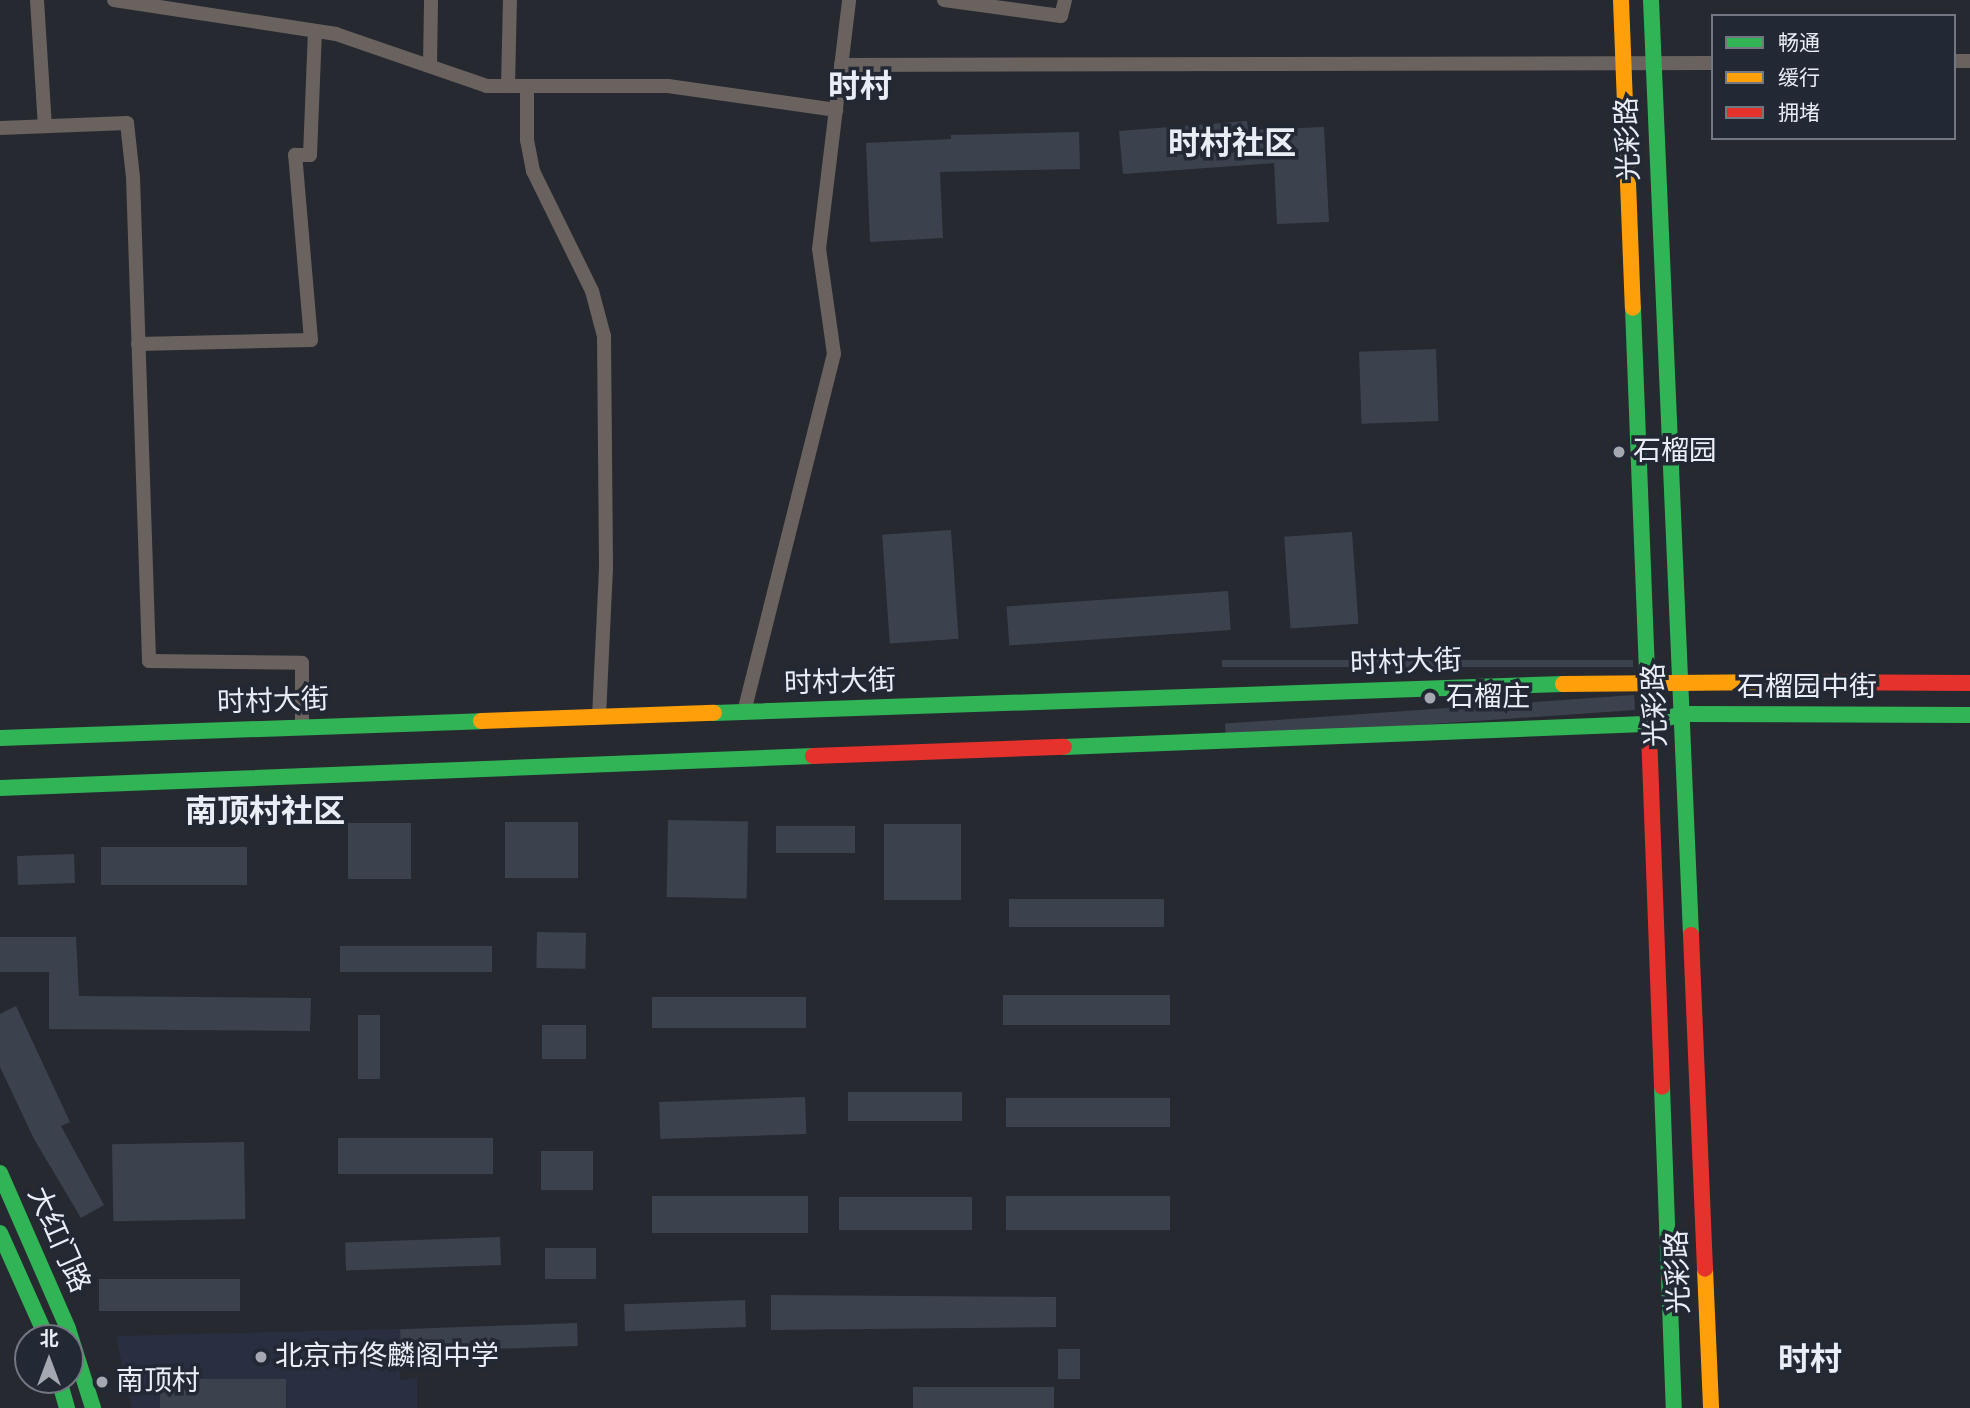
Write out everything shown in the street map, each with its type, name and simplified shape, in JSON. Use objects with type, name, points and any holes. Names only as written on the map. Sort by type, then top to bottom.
[{"type":"main road","name":"光彩路","points":[[1621,0],[1643,681],[1674,1408]]},
{"type":"main road","name":"光彩路","points":[[1651,0],[1711,1408]]},
{"type":"main road","name":"时村大街","points":[[0,738],[1643,681],[1681,682]]},
{"type":"main road","name":"石榴园中街","points":[[1681,682],[1970,683]]},
{"type":"main road","name":"石榴园中街","points":[[1645,724],[1683,714],[1970,715]]},
{"type":"main road","points":[[0,788],[1645,724]]},
{"type":"main road","name":"大红门路","points":[[0,1173],[68,1329],[93,1408]]},
{"type":"main road","name":"大红门路","points":[[0,1233],[41,1324]]},
{"type":"street","points":[[37,0],[46,126]]},
{"type":"street","points":[[114,0],[315,31],[487,86],[668,86],[836,110]]},
{"type":"street","points":[[430,66],[431,0]]},
{"type":"street","points":[[508,86],[510,0]]},
{"type":"street","points":[[744,712],[834,354],[819,248],[849,0]]},
{"type":"street","points":[[944,0],[1061,16],[1065,0]]},
{"type":"street","points":[[138,344],[311,340],[295,155],[310,155],[315,31]]},
{"type":"street","points":[[841,65],[1711,63]]},
{"type":"street","points":[[527,86],[527,140],[533,171],[582,269],[604,336],[606,568],[599,717]]},
{"type":"street","points":[[0,128],[127,123],[133,177],[149,661],[302,663],[302,728]]},
{"type":"shaded area","name":"北京市佟麟阁中学","points":[[400,1329],[400,1380],[417,1378],[417,1408],[132,1408],[116,1336]]},
{"type":"building","points":[[1247,121],[1248,130],[1324,127],[1329,222],[1277,224],[1274,163],[1123,174],[1119,131]]},
{"type":"building","points":[[1079,132],[1080,169],[940,172],[943,238],[870,242],[866,143],[951,139],[951,135]]},
{"type":"building","points":[[1436,349],[1439,421],[1362,424],[1359,352]]},
{"type":"building","points":[[951,530],[959,639],[890,644],[882,535]]},
{"type":"building","points":[[1352,532],[1358,624],[1291,629],[1284,537]]},
{"type":"building","points":[[1228,591],[1231,630],[1009,645],[1007,606]]},
{"type":"building","points":[[1222,660],[1633,660],[1633,667],[1222,667]]},
{"type":"building","points":[[1634,695],[1635,710],[1226,739],[1225,724]]},
{"type":"building","points":[[668,820],[748,821],[747,898],[667,897]]},
{"type":"building","points":[[505,822],[578,822],[578,878],[505,878]]},
{"type":"building","points":[[348,823],[411,823],[411,879],[348,879]]},
{"type":"building","points":[[884,824],[961,824],[961,900],[884,900]]},
{"type":"building","points":[[776,826],[855,826],[855,853],[776,853]]},
{"type":"building","points":[[101,847],[247,847],[247,885],[101,885]]},
{"type":"building","points":[[74,854],[75,883],[18,885],[17,856]]},
{"type":"building","points":[[1009,899],[1164,899],[1164,927],[1009,927]]},
{"type":"building","points":[[537,932],[586,933],[585,969],[536,968]]},
{"type":"building","points":[[0,937],[76,937],[79,996],[311,998],[310,1031],[49,1029],[49,972],[0,972]]},
{"type":"building","points":[[340,946],[492,946],[492,972],[340,972]]},
{"type":"building","points":[[1003,995],[1170,995],[1170,1025],[1003,1025]]},
{"type":"building","points":[[652,997],[806,997],[806,1028],[652,1028]]},
{"type":"building","points":[[16,1006],[70,1122],[61,1126],[104,1205],[81,1218],[34,1139],[0,1067],[0,1014]]},
{"type":"building","points":[[358,1015],[380,1015],[380,1079],[358,1079]]},
{"type":"building","points":[[542,1025],[586,1025],[586,1059],[542,1059]]},
{"type":"building","points":[[848,1092],[962,1092],[962,1121],[848,1121]]},
{"type":"building","points":[[805,1097],[806,1134],[660,1139],[659,1102]]},
{"type":"building","points":[[1006,1098],[1170,1098],[1170,1127],[1006,1127]]},
{"type":"building","points":[[338,1138],[493,1138],[493,1174],[338,1174]]},
{"type":"building","points":[[244,1142],[245,1219],[113,1221],[112,1144]]},
{"type":"building","points":[[541,1151],[593,1151],[593,1190],[541,1190]]},
{"type":"building","points":[[652,1196],[808,1196],[808,1233],[652,1233]]},
{"type":"building","points":[[1006,1196],[1170,1196],[1170,1230],[1006,1230]]},
{"type":"building","points":[[839,1197],[972,1197],[972,1230],[839,1230]]},
{"type":"building","points":[[500,1237],[501,1265],[346,1270],[345,1242]]},
{"type":"building","points":[[545,1248],[596,1248],[596,1279],[545,1279]]},
{"type":"building","points":[[99,1279],[240,1279],[240,1311],[99,1311]]},
{"type":"building","points":[[771,1295],[1056,1297],[1056,1327],[771,1330]]},
{"type":"building","points":[[745,1300],[746,1327],[625,1331],[624,1304]]},
{"type":"building","points":[[577,1323],[578,1346],[401,1352],[400,1329]]},
{"type":"building","points":[[1058,1349],[1080,1349],[1080,1379],[1058,1379]]},
{"type":"building","points":[[160,1379],[286,1379],[286,1408],[160,1408]]},
{"type":"building","points":[[913,1387],[1054,1387],[1054,1408],[913,1408]]},
{"type":"traffic: fast","points":[[1651,0],[1691,935]]},
{"type":"traffic: fast","points":[[1633,308],[1649,732]]},
{"type":"traffic: fast","points":[[714,713],[1563,684]]},
{"type":"traffic: fast","points":[[1064,747],[1645,724],[1683,714],[1970,715]]},
{"type":"traffic: fast","points":[[0,738],[481,721]]},
{"type":"traffic: fast","points":[[0,788],[813,756]]},
{"type":"traffic: fast","points":[[1662,1087],[1674,1408]]},
{"type":"traffic: fast","points":[[0,1173],[68,1329],[93,1408]]},
{"type":"traffic: fast","points":[[0,1233],[41,1324]]},
{"type":"traffic: fast","points":[[63,1394],[67,1408]]},
{"type":"traffic: slow","points":[[1621,0],[1633,308]]},
{"type":"traffic: slow","points":[[1563,684],[1794,682]]},
{"type":"traffic: slow","points":[[481,721],[714,713]]},
{"type":"traffic: slow","points":[[1705,1269],[1711,1408]]},
{"type":"traffic: jam","points":[[1794,682],[1970,683]]},
{"type":"traffic: jam","points":[[1649,732],[1662,1087]]},
{"type":"traffic: jam","points":[[813,756],[1064,747]]},
{"type":"traffic: jam","points":[[1691,935],[1705,1269]]},
{"type":"place","name":"石榴园","points":[[1619,452]]},
{"type":"place","name":"石榴庄","points":[[1430,698]]},
{"type":"place","name":"北京市佟麟阁中学","points":[[261,1357]]},
{"type":"place","name":"南顶村","points":[[102,1382]]},
{"type":"district","name":"时村","points":[[860,88]]},
{"type":"district","name":"时村社区","points":[[1232,145]]},
{"type":"district","name":"南顶村社区","points":[[265,813]]},
{"type":"district","name":"时村","points":[[1810,1361]]}]
